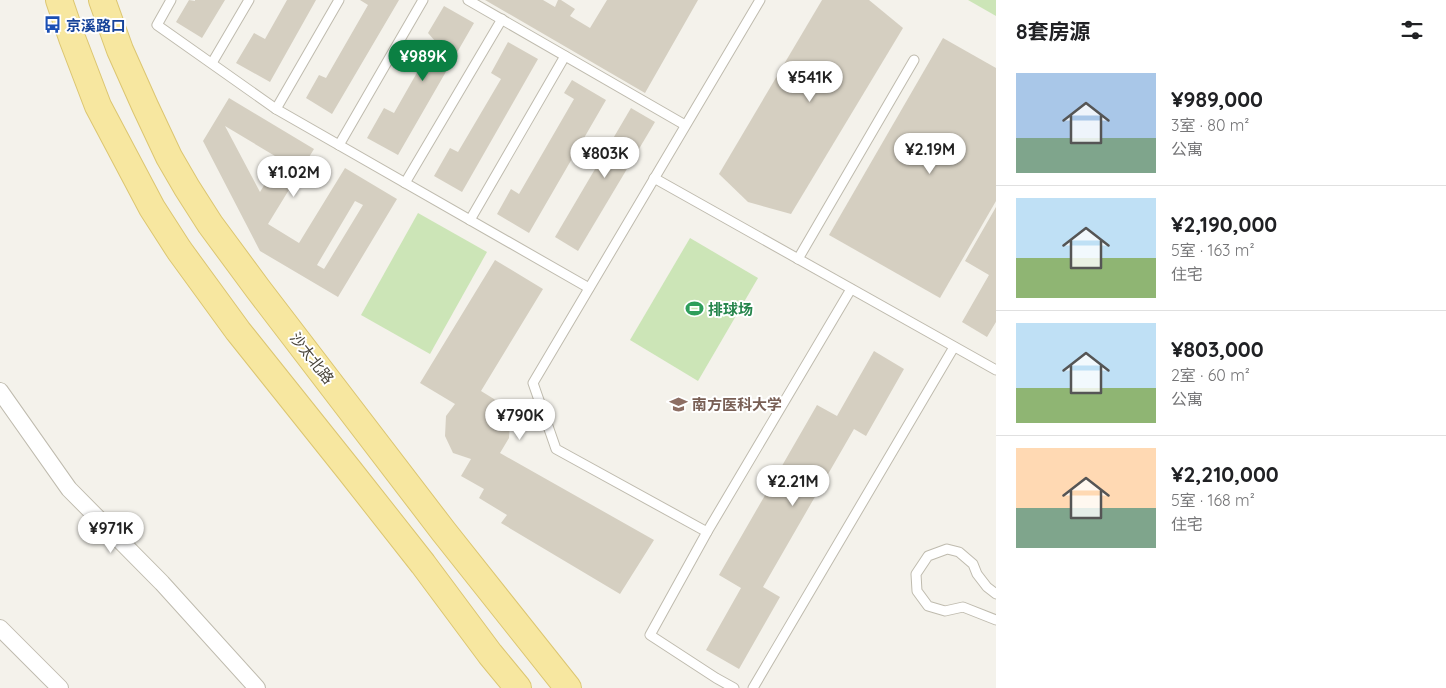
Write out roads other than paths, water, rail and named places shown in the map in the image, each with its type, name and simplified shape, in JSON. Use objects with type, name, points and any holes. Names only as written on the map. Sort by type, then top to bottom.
[{"type":"main road","points":[[59,0],[98,106],[152,208],[179,250],[207,290],[278,382],[349,470],[518,688]]},
{"type":"main road","name":"沙太北路","points":[[102,0],[120,50],[169,157],[187,188],[226,246],[444,532],[568,688]]},
{"type":"main road","points":[[278,382],[310,355]]},
{"type":"street","points":[[0,391],[69,488],[162,583],[257,688]]},
{"type":"street","points":[[0,628],[60,688]]},
{"type":"lane","points":[[171,0],[157,25],[276,109],[589,288]]},
{"type":"lane","points":[[212,63],[249,0]]},
{"type":"lane","points":[[276,109],[338,0]]},
{"type":"lane","points":[[339,145],[423,0]]},
{"type":"lane","points":[[468,0],[686,125]]},
{"type":"lane","points":[[707,532],[556,450],[533,383],[760,0]]},
{"type":"lane","points":[[405,183],[502,19]]},
{"type":"lane","points":[[470,220],[565,56]]},
{"type":"lane","points":[[798,259],[914,60]]},
{"type":"lane","points":[[654,178],[996,370]]},
{"type":"lane","points":[[734,688],[650,635],[707,532],[851,289]]},
{"type":"lane","points":[[753,688],[954,347]]},
{"type":"lane","points":[[996,594],[987,587],[977,574],[973,564],[960,552],[947,549],[928,556],[916,574],[917,591],[928,606],[945,611],[963,607],[996,620]]},
{"type":"place","name":"京溪路口","points":[[52,25]]},
{"type":"place","name":"排球场","points":[[694,309]]},
{"type":"place","name":"南方医科大学","points":[[678,404]]}]
